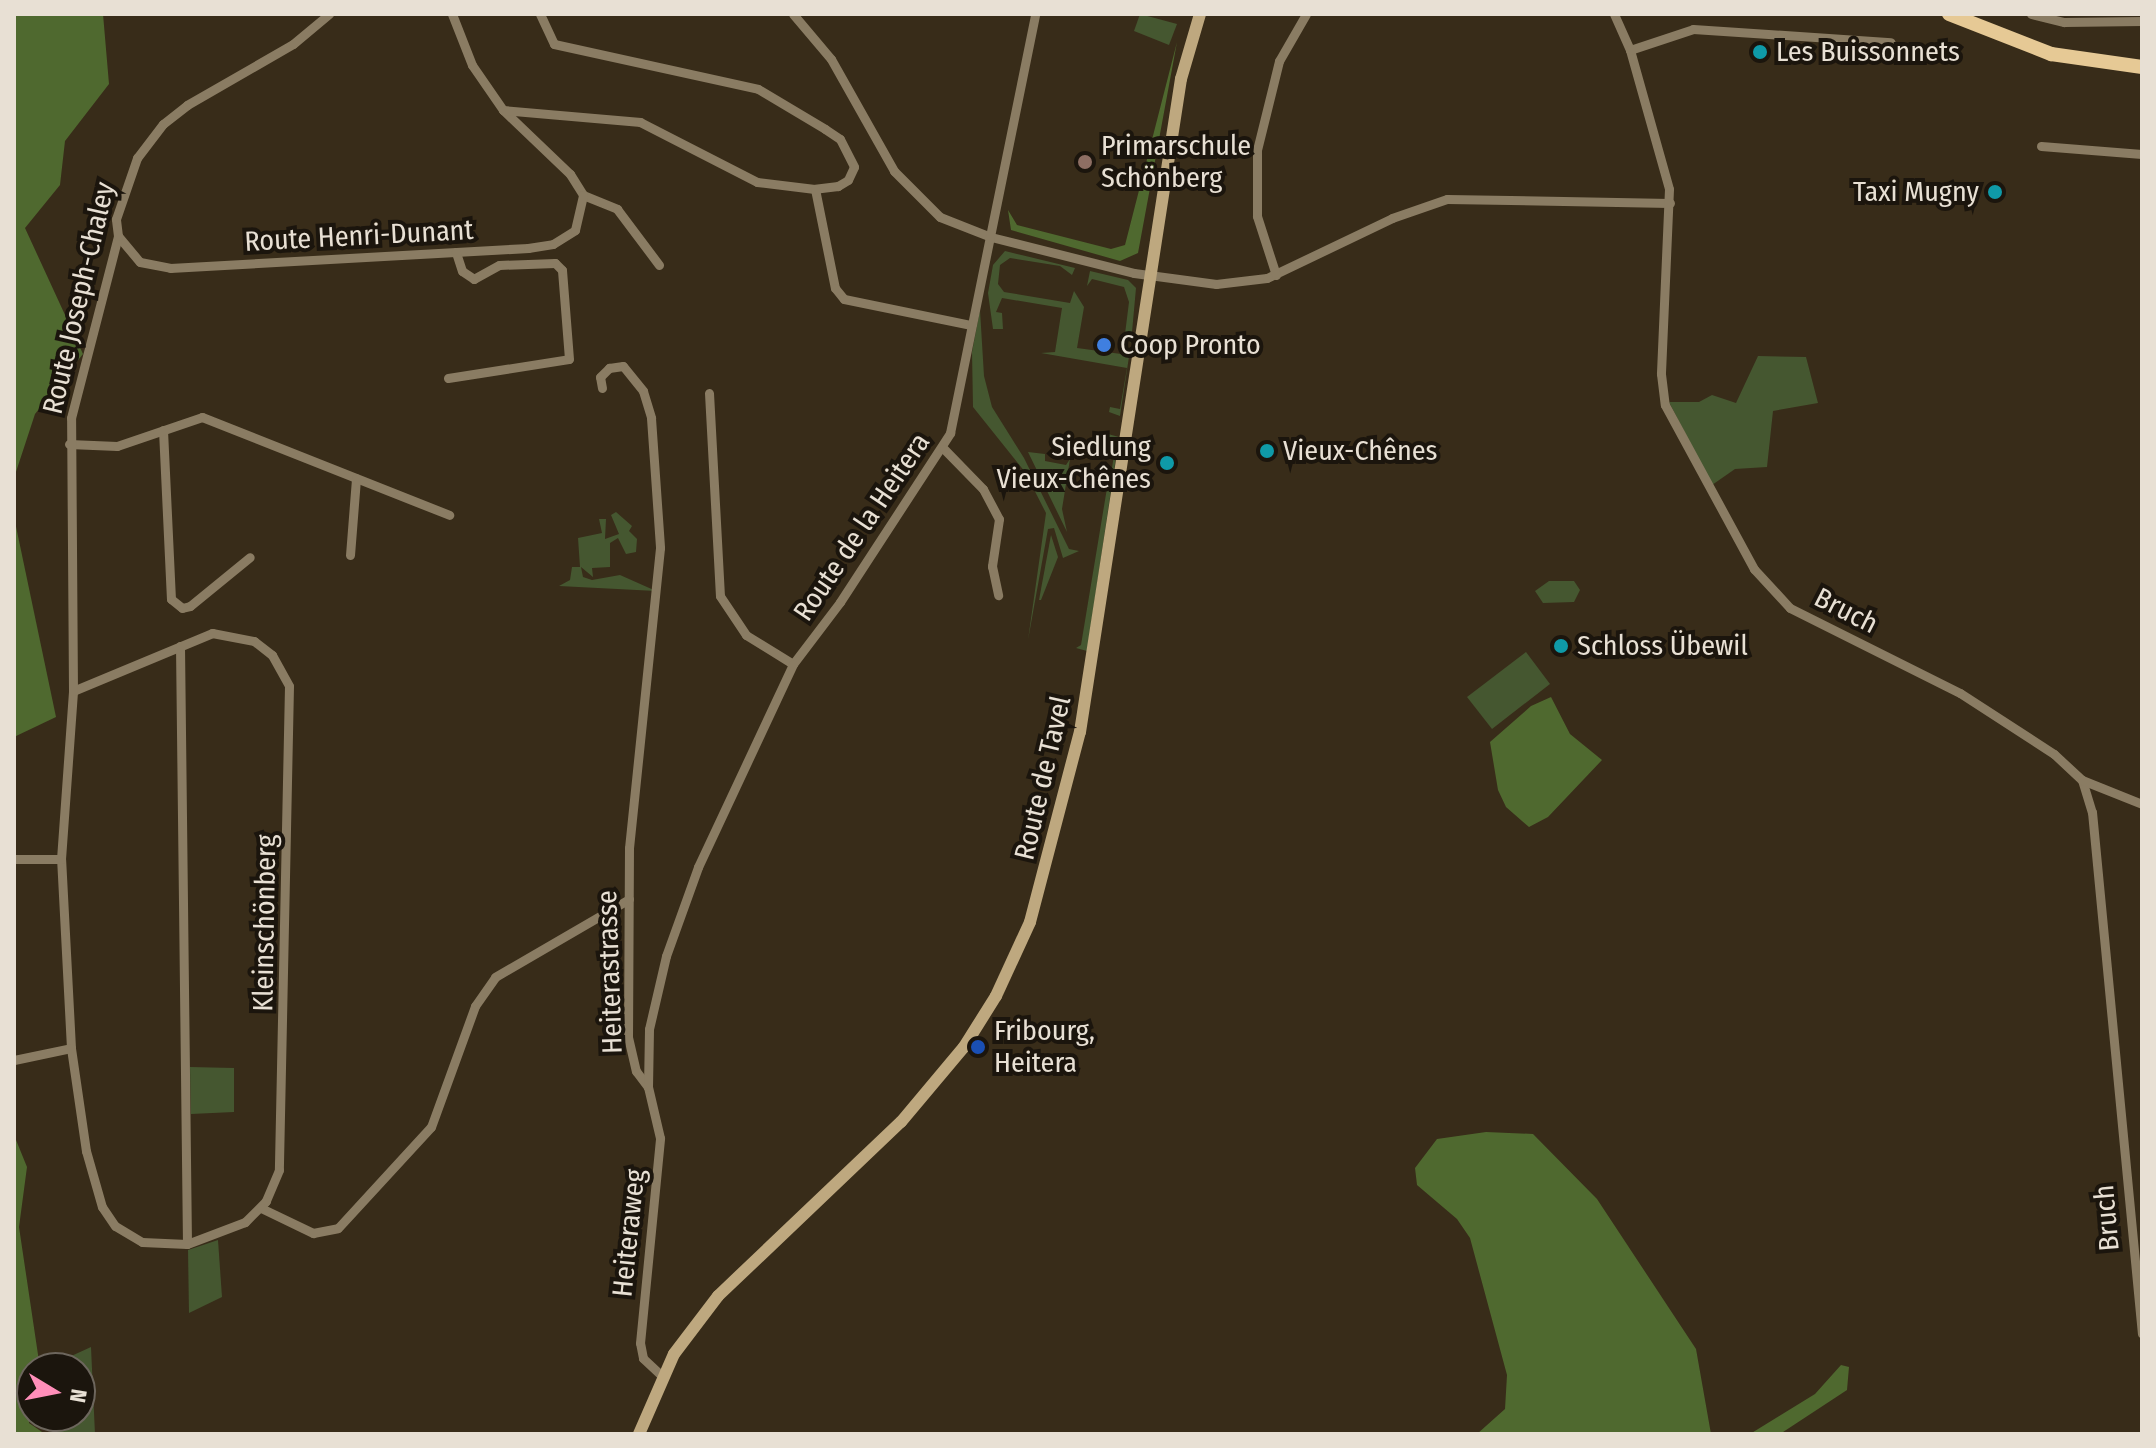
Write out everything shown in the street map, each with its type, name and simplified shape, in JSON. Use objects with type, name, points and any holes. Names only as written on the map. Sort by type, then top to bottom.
[{"type":"main road","name":"Route de Tavel","points":[[639,1434],[662,1376],[718,1296],[933,1088],[981,1022],[1020,948],[1049,862],[1080,732],[1181,79],[1200,14]]},
{"type":"main road","points":[[1949,14],[2051,54],[2142,67]]},
{"type":"street","name":"Route Joseph-Chaley","points":[[73,691],[69,444],[89,333],[118,236],[116,219],[137,158],[163,124],[293,44],[329,14]]},
{"type":"street","points":[[452,14],[472,65],[503,110],[570,174],[583,195],[617,209],[659,265]]},
{"type":"street","points":[[503,110],[640,122],[757,182],[815,189],[838,186],[854,167],[840,139],[758,89],[554,44],[540,14]]},
{"type":"street","points":[[793,14],[831,59],[909,190],[940,217],[991,237],[1151,276],[1216,284],[1276,275],[1392,218],[1447,199],[1670,203]]},
{"type":"street","name":"Route de la Heitera","points":[[793,664],[944,449],[991,237],[1035,14]]},
{"type":"street","points":[[1276,275],[1257,216],[1257,150],[1279,61],[1306,14]]},
{"type":"street","name":"Bruch","points":[[1614,14],[1630,50],[1664,164],[1670,203],[1661,374],[1670,420],[1754,569],[1780,600],[1960,693],[2054,754],[2082,780],[2092,812],[2142,1334]]},
{"type":"street","points":[[2031,14],[2064,22],[2142,21]]},
{"type":"street","points":[[1630,50],[1693,29],[1891,42]]},
{"type":"street","points":[[2041,146],[2142,154]]},
{"type":"street","points":[[815,189],[835,288],[844,299],[971,325]]},
{"type":"street","name":"Route Henri-Dunant","points":[[118,236],[140,262],[170,268],[528,248],[565,239],[579,223],[583,195]]},
{"type":"street","points":[[448,378],[569,359],[562,270],[555,263],[499,265],[474,279],[462,271],[456,252]]},
{"type":"street","name":"Heiterastrasse","points":[[602,388],[600,377],[609,368],[623,366],[643,391],[651,418],[650,449],[660,583],[634,767],[628,1037],[636,1071],[648,1087]]},
{"type":"street","points":[[709,393],[720,596],[746,635],[793,664]]},
{"type":"street","points":[[69,444],[100,448],[202,417],[449,515]]},
{"type":"street","points":[[163,430],[171,599],[182,608],[190,606],[250,557]]},
{"type":"street","points":[[944,449],[983,489],[999,519],[992,566],[998,595]]},
{"type":"street","points":[[350,555],[356,478]]},
{"type":"street","name":"Kleinschönberg","points":[[73,691],[212,633],[254,641],[282,669],[291,696],[279,1170],[261,1208]]},
{"type":"street","points":[[180,646],[187,1244]]},
{"type":"street","name":"Heiterastrasse","points":[[648,1087],[649,1029],[666,956],[698,867],[793,664]]},
{"type":"street","points":[[73,691],[61,859],[71,1048],[86,1151],[102,1207],[115,1226],[142,1242],[187,1244],[245,1222],[261,1208],[313,1233],[338,1228],[431,1127],[449,1089],[475,1006],[495,977],[629,899]]},
{"type":"street","points":[[2082,780],[2142,804]]},
{"type":"street","points":[[2092,812],[2105,791]]},
{"type":"street","points":[[14,859],[61,859]]},
{"type":"street","points":[[14,1060],[71,1048]]},
{"type":"street","name":"Heiteraweg","points":[[648,1087],[660,1138],[640,1343],[646,1363],[662,1376]]},
{"type":"green space","points":[[14,14],[103,14],[109,84],[65,141],[60,185],[25,228],[83,354],[35,414],[14,478]]},
{"type":"green space","points":[[1140,14],[1177,24],[1169,45],[1134,31]]},
{"type":"green space","points":[[1177,42],[1138,253],[1120,261],[1011,230],[1008,210],[1017,225],[1111,249],[1125,245]]},
{"type":"green space","points":[[1005,251],[1075,268],[1072,275],[1060,266],[1010,258],[1000,265],[998,284],[1004,292],[1070,303],[1074,291],[1084,307],[1077,348],[1121,354],[1126,345],[1130,350],[1120,416],[1109,412],[1110,407],[1120,409],[1127,368],[1041,353],[1055,352],[1062,308],[1002,298],[996,312],[1002,313],[1003,329],[993,329],[988,293],[993,265]]},
{"type":"green space","points":[[1090,271],[1128,280],[1136,288],[1131,343],[1125,334],[1129,302],[1124,287],[1092,279],[1087,286]]},
{"type":"green space","points":[[980,310],[984,376],[992,407],[1024,458],[1069,549],[1079,551],[1063,558],[1054,528],[1048,529],[1028,640],[1046,513],[1025,472],[973,407],[972,352]]},
{"type":"green space","points":[[1758,356],[1806,357],[1818,403],[1773,411],[1767,467],[1735,469],[1712,485],[1669,402],[1699,402],[1712,395],[1736,403]]},
{"type":"green space","points":[[1108,434],[1119,437],[1087,651],[1076,648],[1081,645],[1108,482],[1100,480],[1102,473],[1111,474],[1115,449],[1106,447]]},
{"type":"green space","points":[[1028,452],[1045,454],[1045,461],[1066,465],[1070,459],[1062,509],[1067,532]]},
{"type":"green space","points":[[616,512],[632,526],[629,531],[637,539],[636,552],[626,554],[618,538],[610,543],[610,567],[592,568],[593,577],[581,567],[583,577],[592,580],[620,575],[656,591],[559,586],[570,580],[572,567],[580,567],[578,538],[602,533],[599,519],[606,519],[605,539],[619,534],[611,515]]},
{"type":"green space","points":[[14,517],[56,717],[14,737]]},
{"type":"green space","points":[[1051,535],[1058,557],[1039,600]]},
{"type":"green space","points":[[1549,581],[1574,581],[1580,590],[1574,602],[1543,603],[1535,591]]},
{"type":"green space","points":[[1526,652],[1550,684],[1492,729],[1467,697]]},
{"type":"green space","points":[[1551,697],[1570,734],[1602,760],[1548,817],[1529,827],[1506,807],[1498,790],[1490,742],[1531,706]]},
{"type":"green space","points":[[190,1067],[234,1068],[234,1112],[191,1114]]},
{"type":"green space","points":[[1486,1132],[1533,1134],[1597,1199],[1696,1349],[1711,1434],[1477,1434],[1505,1409],[1507,1375],[1470,1238],[1457,1219],[1417,1185],[1415,1168],[1437,1139]]},
{"type":"green space","points":[[14,1135],[27,1167],[19,1227],[38,1352],[16,1352],[16,1432],[45,1434],[14,1434]]},
{"type":"green space","points":[[218,1240],[222,1297],[189,1313],[188,1250]]},
{"type":"green space","points":[[1841,1365],[1849,1367],[1847,1390],[1780,1434],[1750,1434],[1815,1394]]},
{"type":"green space","points":[[52,1432],[95,1434],[52,1434]]},
{"type":"place","name":"Les Buissonnets","points":[[1760,52]]},
{"type":"place","name":"Primarschule Schönberg","points":[[1085,162]]},
{"type":"place","name":"Taxi Mugny","points":[[1995,192]]},
{"type":"place","name":"Coop Pronto","points":[[1104,345]]},
{"type":"place","name":"Vieux-Chênes","points":[[1267,451]]},
{"type":"place","name":"Siedlung Vieux-Chênes","points":[[1167,463]]},
{"type":"place","name":"Schloss Übewil","points":[[1561,646]]},
{"type":"place","name":"Fribourg, Heitera","points":[[978,1047]]}]
